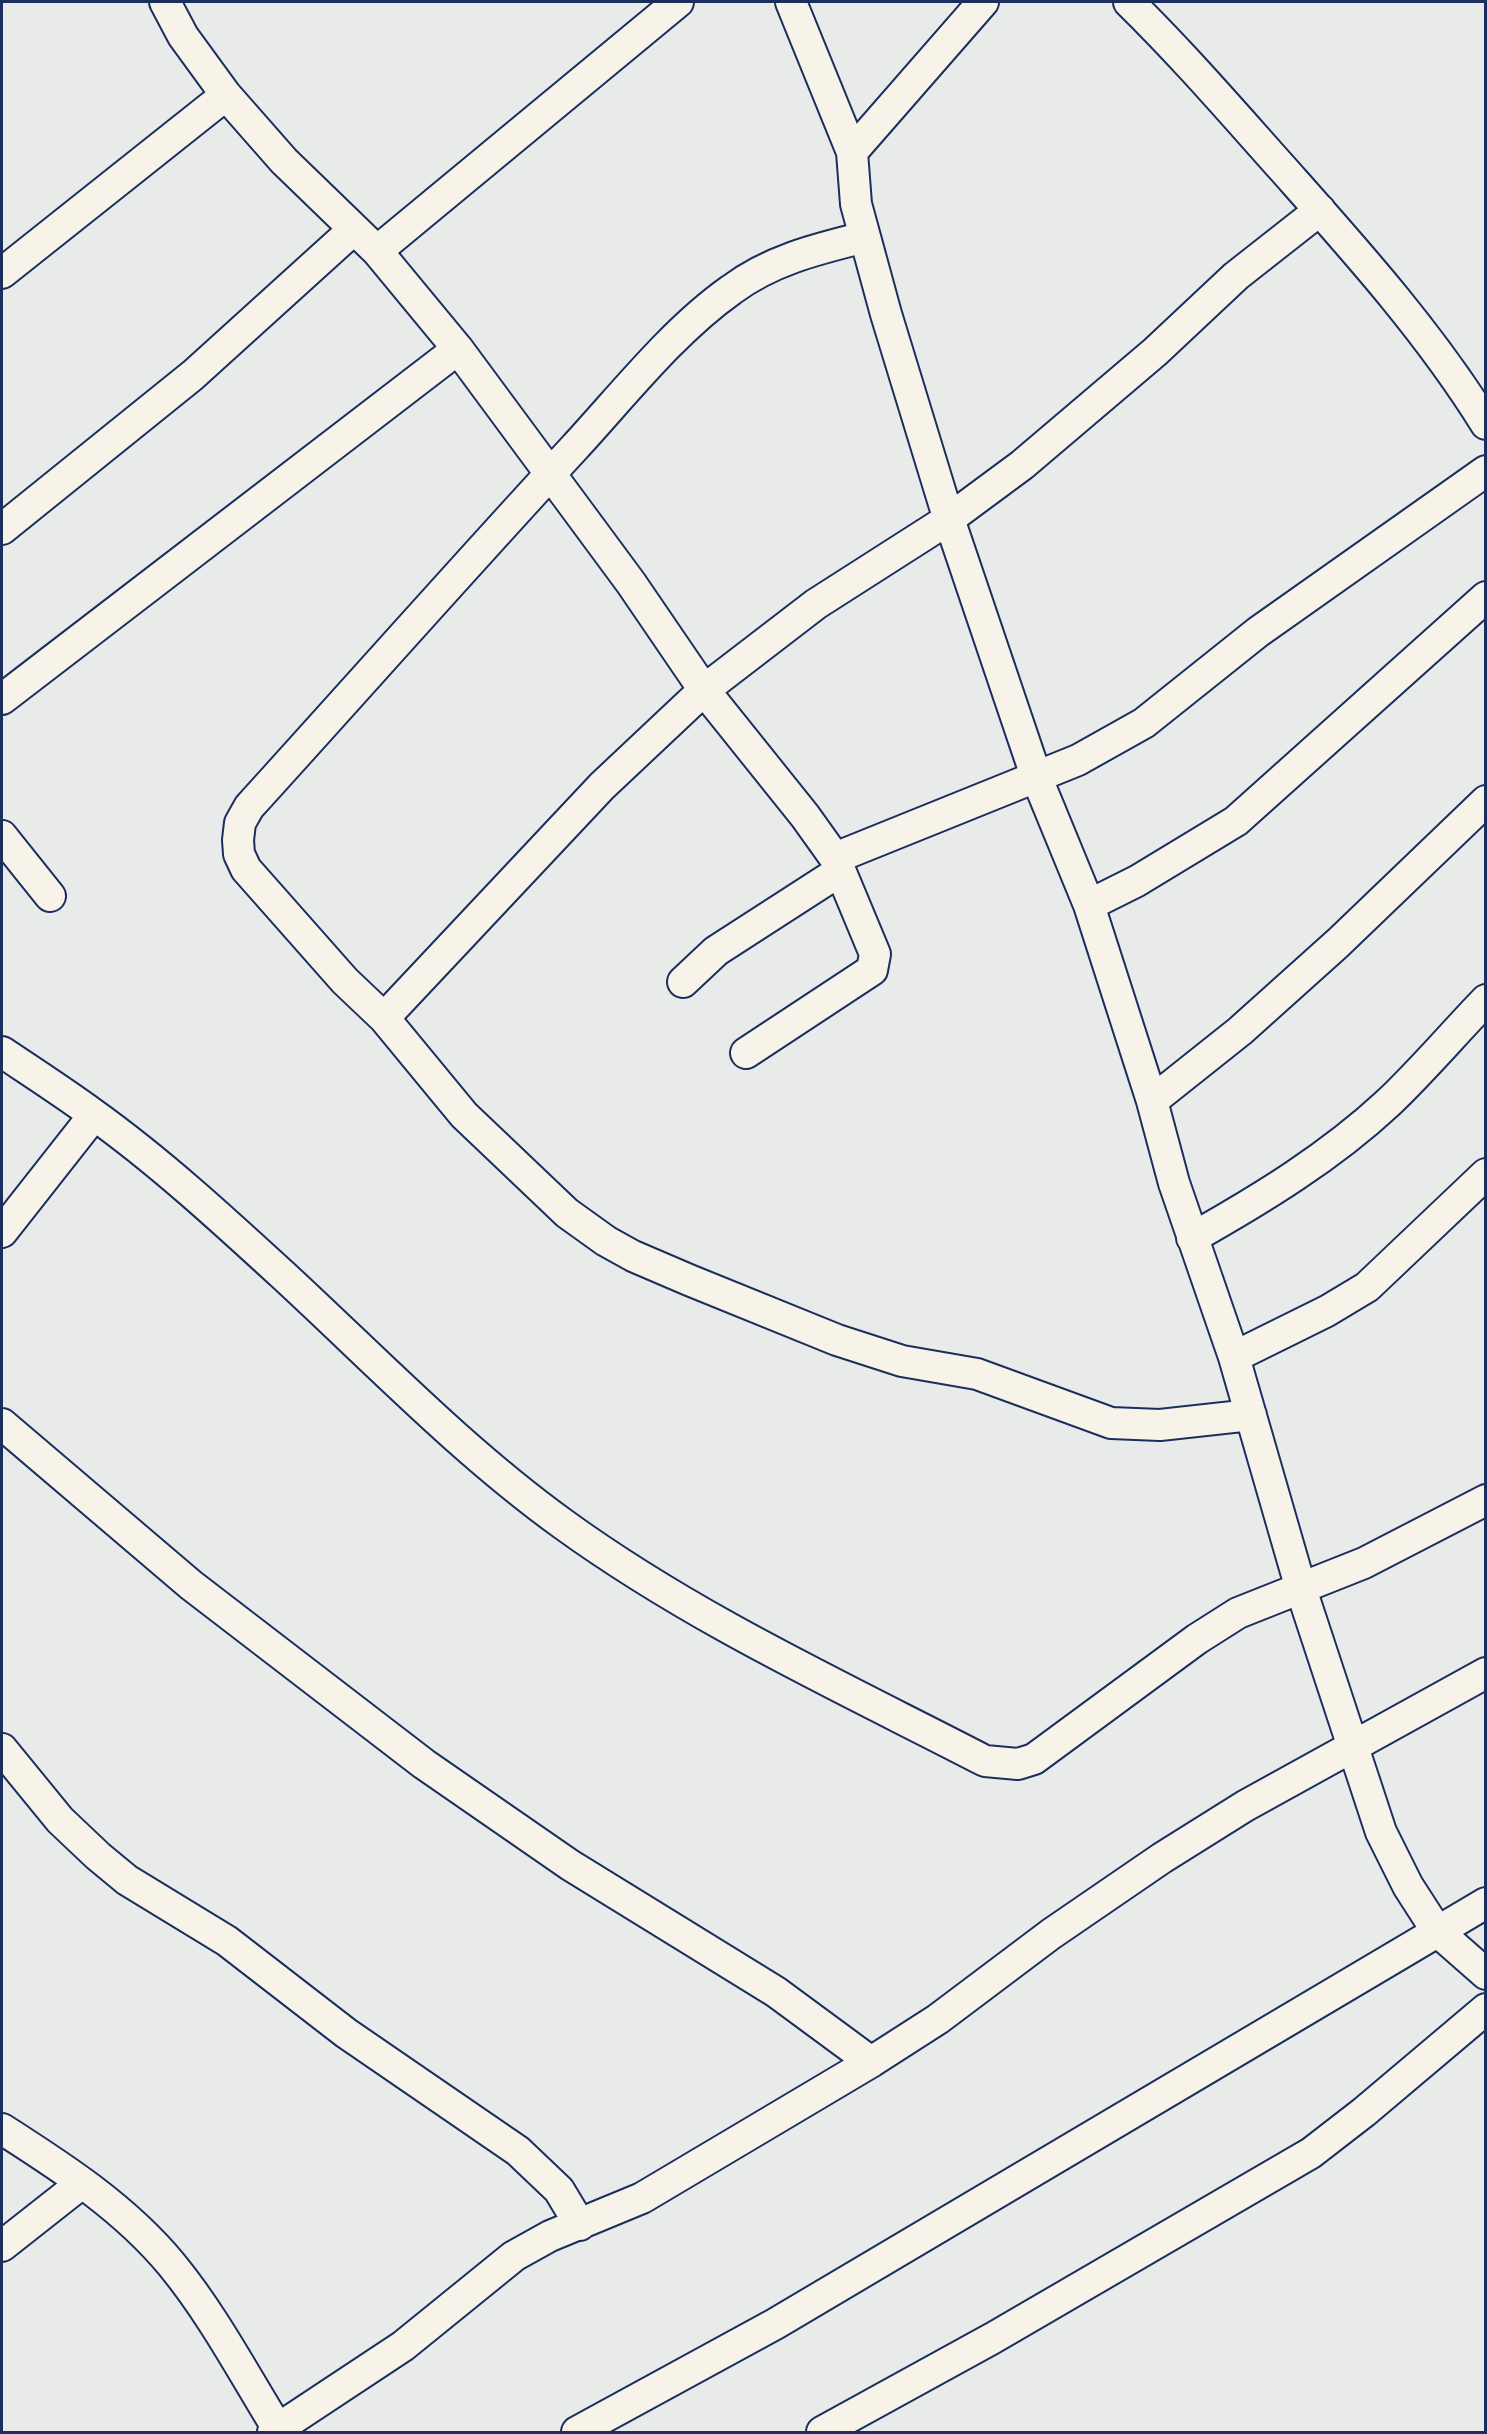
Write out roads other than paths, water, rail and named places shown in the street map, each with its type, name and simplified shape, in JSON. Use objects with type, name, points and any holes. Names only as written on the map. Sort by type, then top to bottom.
[{"type":"street","points":[[165,2],[183,36],[226,96],[284,161],[377,251],[458,349],[631,583],[704,690],[805,816],[837,865],[875,954],[875,964],[872,970],[746,1053]]},
{"type":"street","points":[[377,251],[678,2]]},
{"type":"street","points":[[791,2],[852,152],[856,204],[886,314],[949,519],[1036,776],[1089,905],[1152,1101],[1192,1238],[1234,1358],[1301,1589],[1381,1832],[1408,1886],[1437,1931],[1485,1974]]},
{"type":"street","points":[[852,152],[983,2]]},
{"type":"street","points":[[1129,2],[1320,210],[1449,370],[1485,424]]},
{"type":"street","points":[[2,273],[226,96]]},
{"type":"street","points":[[384,1018],[594,794],[704,690],[816,604],[949,519],[1086,413],[1236,276],[1320,210]]},
{"type":"street","points":[[2,529],[193,375],[353,230]]},
{"type":"street","points":[[865,237],[809,251],[773,264],[731,290],[687,328],[550,474],[249,807],[240,823],[239,854],[246,869],[337,972],[384,1018],[442,1092],[567,1213],[587,1229],[633,1256],[746,1305],[870,1351],[902,1361],[977,1374],[1111,1423],[1160,1425],[1251,1415]]},
{"type":"street","points":[[2,699],[458,349]]},
{"type":"street","points":[[683,982],[716,951],[837,865],[1036,776],[1078,760],[1144,723],[1257,632],[1485,471]]},
{"type":"street","points":[[1089,905],[1137,881],[1236,821],[1485,597]]},
{"type":"street","points":[[1152,1101],[1240,1031],[1330,951],[1485,801]]},
{"type":"street","points":[[2,836],[50,896]]},
{"type":"street","points":[[1192,1238],[1283,1183],[1326,1153],[1388,1103],[1485,1000]]},
{"type":"street","points":[[2,1052],[94,1115],[240,1236],[379,1368],[471,1450],[562,1524],[643,1577],[725,1626],[985,1761],[1018,1764],[1034,1759],[1205,1634],[1238,1613],[1383,1554],[1485,1500]]},
{"type":"street","points":[[2,1232],[94,1115]]},
{"type":"street","points":[[1234,1358],[1327,1311],[1367,1287],[1398,1260],[1485,1174]]},
{"type":"street","points":[[2,1424],[190,1585],[424,1764],[570,1866],[776,1992],[871,2062]]},
{"type":"street","points":[[2,2129],[82,2182],[115,2208],[171,2264],[204,2309],[275,2431],[403,2346],[514,2256],[550,2236],[642,2198],[871,2062],[938,2019],[1051,1934],[1162,1858],[1245,1806],[1485,1673]]},
{"type":"street","points":[[2,1749],[60,1820],[127,1880],[227,1941],[346,2032],[518,2151],[560,2190],[580,2224]]},
{"type":"street","points":[[577,2433],[775,2324],[1485,1903]]},
{"type":"street","points":[[822,2433],[993,2338],[1311,2153],[1364,2112],[1485,2009]]},
{"type":"street","points":[[2,2246],[82,2182]]}]
